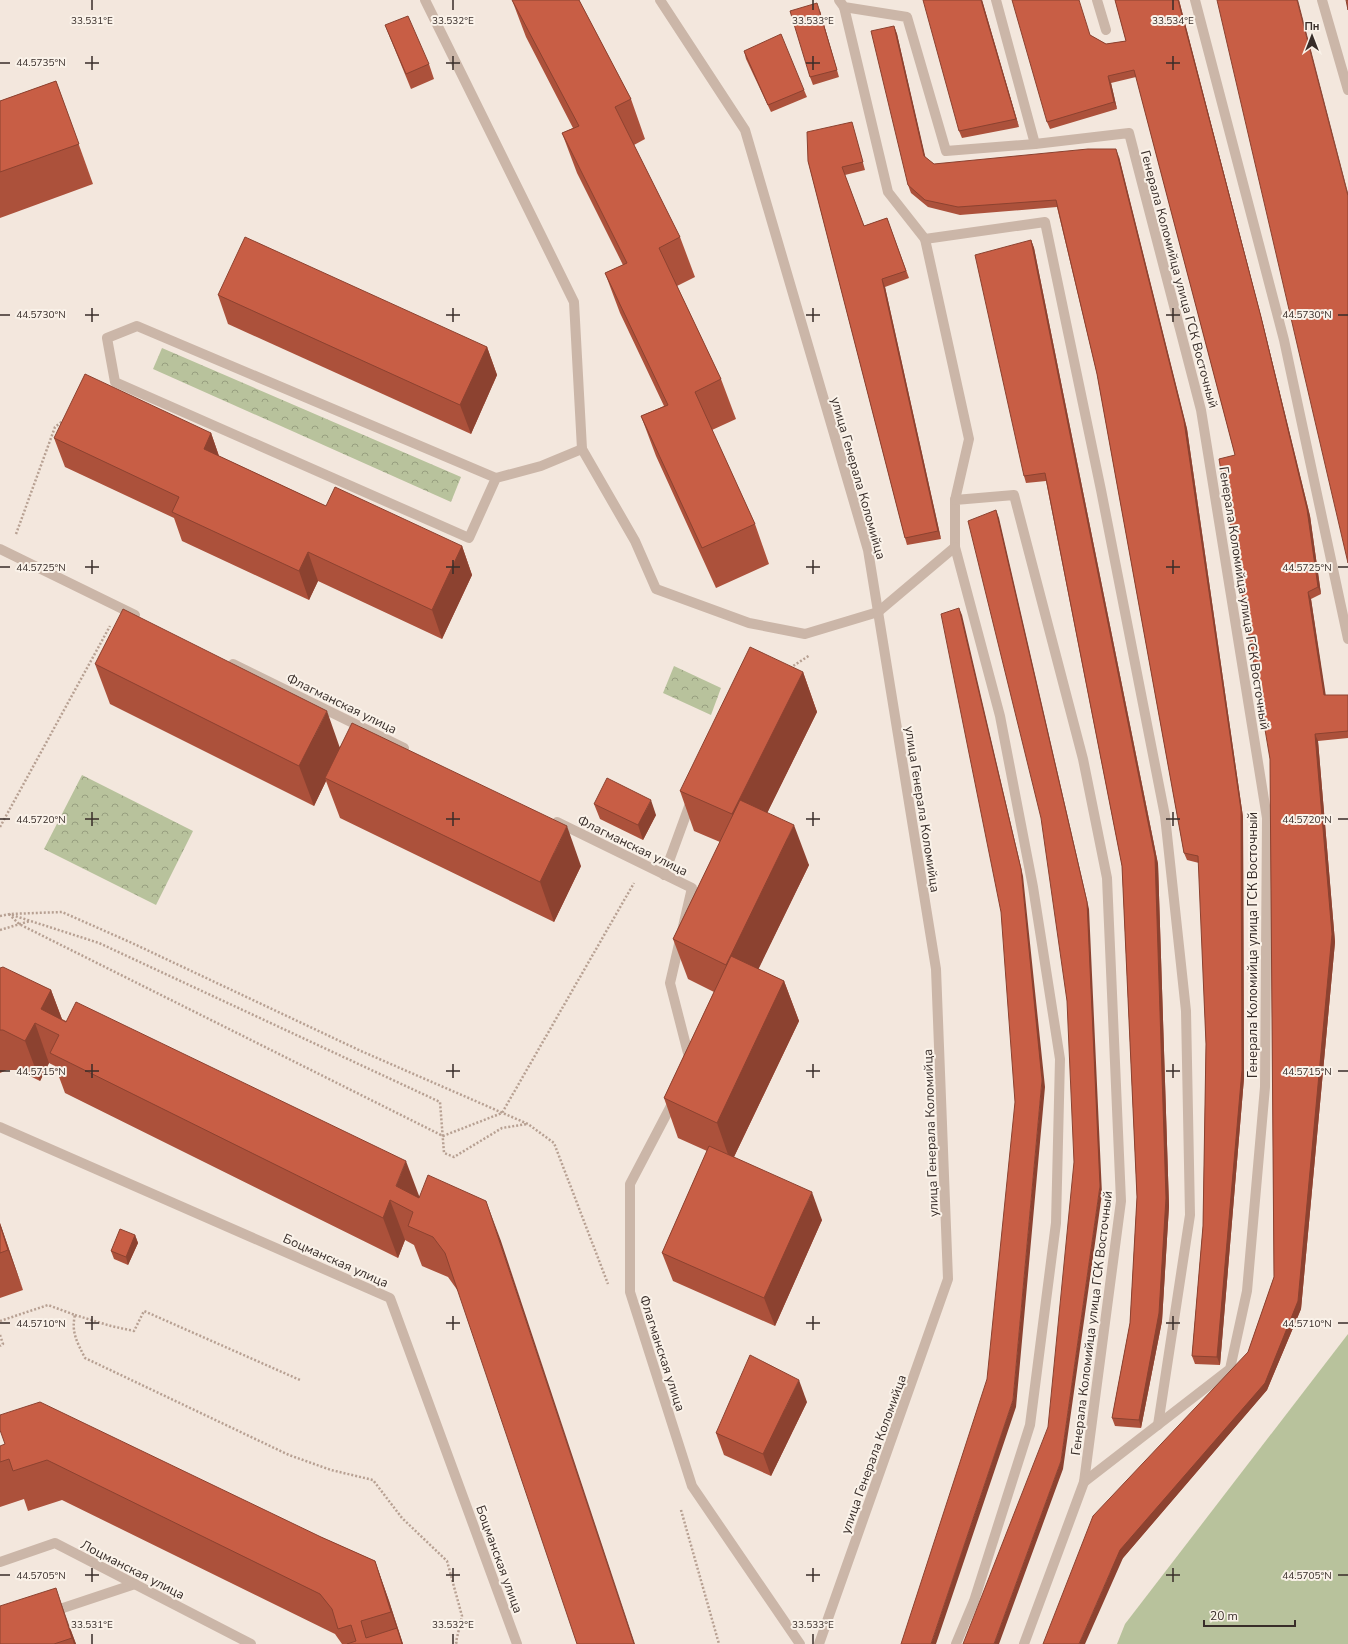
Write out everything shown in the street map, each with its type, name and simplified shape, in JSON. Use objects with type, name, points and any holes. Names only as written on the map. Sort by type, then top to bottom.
[{"type":"street","points":[[425,0],[574,302],[582,449],[635,541],[656,589],[749,623],[805,634],[878,612],[955,547]]},
{"type":"street","name":"улица Генерала Коломийца","points":[[660,0],[745,130],[868,550],[936,969],[948,1279],[819,1644]]},
{"type":"street","points":[[996,0],[1035,144]]},
{"type":"street","points":[[1097,0],[1106,30]]},
{"type":"street","points":[[1195,0],[1284,340],[1348,639]]},
{"type":"street","points":[[1322,0],[1348,90]]},
{"type":"street","name":"Генерала Коломийца улица ГСК Восточный","points":[[956,1644],[974,1601],[1030,1425],[1056,1223],[1060,1059],[1033,887],[1000,716],[955,547],[955,500],[969,439],[926,239],[888,192],[842,4],[908,17],[946,151],[1035,144],[1129,133],[1202,410],[1267,818],[1264,1087],[1247,1291],[1230,1368],[1084,1482]]},
{"type":"street","points":[[926,239],[1045,222],[1101,490],[1166,816],[1186,1011],[1190,1215],[1158,1425]]},
{"type":"street","points":[[496,478],[469,538],[115,382],[107,338],[137,326],[496,478],[541,466],[582,449]]},
{"type":"street","name":"Генерала Коломийца улица ГСК Восточный","points":[[955,500],[1014,495],[1083,759],[1107,878],[1122,1201],[1084,1482],[1024,1644]]},
{"type":"street","points":[[4,551],[142,619]]},
{"type":"street","name":"Флагманская улица","points":[[221,658],[415,753]]},
{"type":"street","points":[[664,874],[696,788]]},
{"type":"street","name":"Флагманская улица","points":[[551,820],[692,888],[670,983],[692,1067],[688,1074]]},
{"type":"street","name":"Флагманская улица","points":[[677,1095],[630,1184],[630,1292],[692,1486],[800,1644]]},
{"type":"street","name":"Боцманская улица","points":[[0,1127],[390,1298],[518,1644]]},
{"type":"street","name":"Лоцманская улица","points":[[0,1562],[55,1544],[251,1644]]},
{"type":"street","points":[[38,1616],[135,1584]]},
{"type":"path","points":[[4,551],[55,427],[67,418]]},
{"type":"path","points":[[0,827],[120,608]]},
{"type":"path","points":[[785,671],[812,654]]},
{"type":"path","points":[[10,914],[19,924],[443,1136],[502,1113],[644,866]]},
{"type":"path","points":[[0,915],[62,912],[132,943],[361,1051],[528,1124],[554,1143],[605,1276]]},
{"type":"path","points":[[10,914],[99,943],[440,1102],[444,1153],[454,1157],[502,1128],[528,1124]]},
{"type":"path","points":[[0,930],[32,921]]},
{"type":"path","points":[[0,1321],[48,1305],[111,1326],[134,1331],[144,1311],[300,1380]]},
{"type":"path","points":[[75,1315],[72,1326],[78,1345],[85,1358],[289,1455],[331,1470],[373,1480],[402,1518],[447,1561],[462,1616],[456,1642],[457,1644]]},
{"type":"path","points":[[0,1335],[3,1344],[0,1346]]},
{"type":"green space","points":[[162,348],[461,477],[451,502],[153,369]]},
{"type":"green space","points":[[674,666],[721,688],[711,715],[663,693]]},
{"type":"green space","points":[[82,775],[193,831],[156,905],[44,849]]},
{"type":"green space","points":[[1348,1334],[1348,1644],[1117,1644],[1125,1624]]},
{"type":"building","points":[[512,0],[579,0],[631,99],[615,107],[680,237],[659,248],[721,379],[695,392],[755,524],[702,548],[641,416],[668,405],[605,273],[627,263],[562,133],[579,126]]},
{"type":"building","points":[[923,0],[981,0],[1016,119],[959,131]]},
{"type":"building","points":[[1012,0],[1079,0],[1090,35],[1106,44],[1126,41],[1115,0],[1178,0],[1261,317],[1307,509],[1318,587],[1308,592],[1324,695],[1348,695],[1348,731],[1315,734],[1332,934],[1298,1301],[1265,1383],[1120,1550],[1079,1644],[1043,1644],[1093,1516],[1248,1352],[1274,1277],[1270,759],[1219,459],[1235,455],[1134,70],[1108,76],[1114,102],[1047,122]]},
{"type":"building","points":[[1217,0],[1297,0],[1348,196],[1348,563]]},
{"type":"building","points":[[817,3],[837,70],[810,77],[790,11]]},
{"type":"building","points":[[408,16],[429,64],[406,74],[385,25]]},
{"type":"building","points":[[894,26],[924,156],[934,164],[1088,149],[1116,149],[1184,421],[1241,810],[1242,1070],[1217,1357],[1192,1356],[1203,1226],[1206,1044],[1198,856],[1184,853],[1097,374],[1056,200],[958,207],[925,200],[908,185],[871,31]]},
{"type":"building","points":[[781,34],[804,90],[768,105],[744,51]]},
{"type":"building","points":[[56,81],[79,144],[0,172],[0,101]]},
{"type":"building","points":[[852,122],[863,162],[842,167],[864,226],[887,218],[906,271],[882,279],[938,531],[905,538],[808,161],[807,132]]},
{"type":"building","points":[[245,237],[487,347],[460,405],[218,295]]},
{"type":"building","points":[[1031,240],[1155,857],[1166,1198],[1159,1313],[1139,1420],[1112,1418],[1130,1323],[1137,1197],[1122,866],[1045,473],[1024,476],[975,255]]},
{"type":"building","points":[[85,374],[211,433],[204,449],[326,506],[335,487],[462,546],[432,610],[308,552],[299,571],[172,512],[179,497],[54,438]]},
{"type":"building","points":[[996,510],[1087,902],[1100,1186],[1061,1461],[994,1644],[963,1644],[1048,1427],[1074,1162],[1067,1001],[1041,818],[968,521]]},
{"type":"building","points":[[959,608],[1021,869],[1042,1080],[1013,1400],[931,1644],[901,1644],[987,1379],[1015,1102],[1001,912],[941,614]]},
{"type":"building","points":[[123,609],[327,711],[299,766],[95,664]]},
{"type":"building","points":[[750,647],[803,672],[732,814],[680,791]]},
{"type":"building","points":[[352,723],[567,826],[540,882],[325,778]]},
{"type":"building","points":[[607,778],[651,800],[638,825],[594,804]]},
{"type":"building","points":[[740,800],[794,825],[726,965],[673,939]]},
{"type":"building","points":[[731,956],[784,981],[717,1123],[664,1098]]},
{"type":"building","points":[[3,967],[51,990],[41,1009],[66,1022],[76,1002],[406,1161],[396,1186],[419,1198],[428,1175],[486,1201],[634,1644],[577,1644],[445,1253],[433,1237],[408,1226],[413,1212],[390,1200],[383,1218],[50,1053],[59,1035],[35,1023],[25,1041],[3,1030],[0,1030],[0,968]]},
{"type":"building","points":[[709,1146],[812,1192],[764,1298],[662,1253]]},
{"type":"building","points":[[0,1225],[8,1250],[0,1253]]},
{"type":"building","points":[[120,1229],[135,1235],[126,1257],[111,1251]]},
{"type":"building","points":[[750,1355],[799,1380],[763,1454],[716,1433]]},
{"type":"building","points":[[40,1402],[321,1537],[375,1561],[391,1612],[361,1621],[366,1638],[397,1628],[402,1644],[347,1644],[356,1641],[351,1625],[338,1629],[332,1609],[320,1594],[47,1460],[13,1471],[9,1459],[0,1462],[0,1446],[5,1444],[0,1430],[0,1415]]},
{"type":"building","points":[[56,1588],[72,1638],[54,1644],[0,1644],[0,1606]]}]
